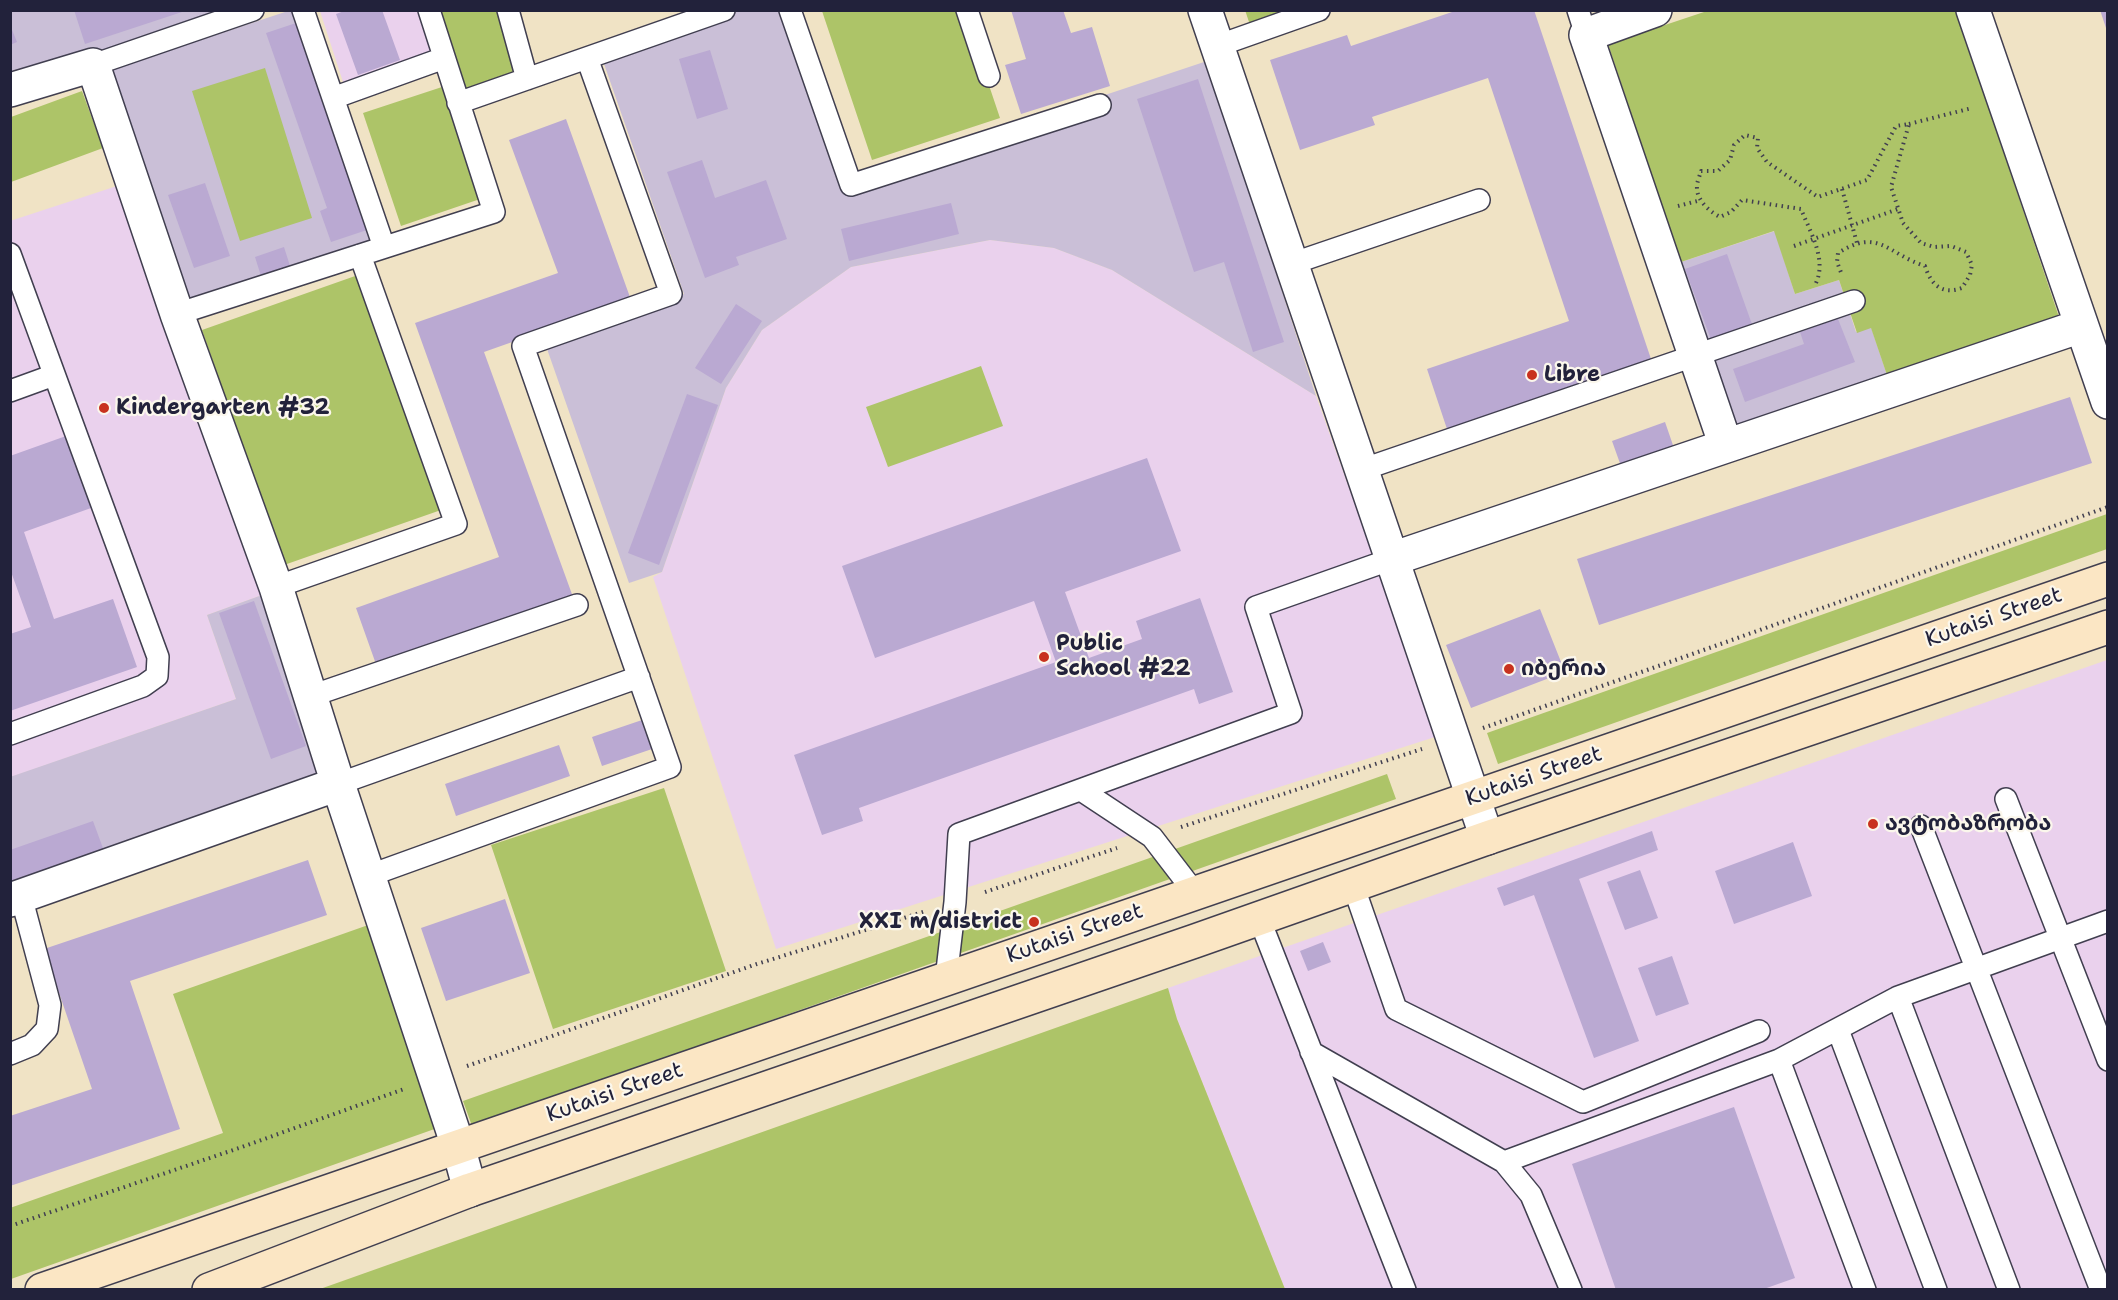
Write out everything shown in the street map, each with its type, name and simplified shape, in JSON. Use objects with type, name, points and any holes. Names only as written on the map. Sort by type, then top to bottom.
[{"type":"street","points":[[1205,10],[1487,838]]},
{"type":"street","points":[[1655,10],[1582,23],[1726,446]]},
{"type":"street","points":[[1973,10],[2108,402]]},
{"type":"street","points":[[10,90],[93,65],[177,314],[276,587],[338,784],[458,1146],[470,1190]]},
{"type":"street","points":[[1392,559],[2081,326]]},
{"type":"street","name":"Kutaisi Street","points":[[42,1290],[2108,579]]},
{"type":"street","name":"Kutaisi Street","points":[[209,1290],[470,1190],[1487,838],[2108,627]]},
{"type":"street","points":[[16,898],[338,784]]},
{"type":"lane","points":[[93,65],[253,10]]},
{"type":"lane","points":[[303,10],[384,247]]},
{"type":"lane","points":[[177,314],[494,212],[429,10]]},
{"type":"lane","points":[[508,10],[527,79]]},
{"type":"lane","points":[[790,10],[850,185],[1100,105]]},
{"type":"lane","points":[[967,10],[989,76]]},
{"type":"lane","points":[[1217,46],[1319,10]]},
{"type":"lane","points":[[458,103],[718,11]]},
{"type":"lane","points":[[333,98],[444,58]]},
{"type":"lane","points":[[368,876],[670,767],[523,346],[671,294],[587,58]]},
{"type":"lane","points":[[1291,264],[1479,200]]},
{"type":"lane","points":[[10,254],[158,657],[157,676],[143,686],[10,734]]},
{"type":"lane","points":[[276,587],[456,524],[360,255]]},
{"type":"lane","points":[[1362,470],[1854,301]]},
{"type":"lane","points":[[10,391],[54,375]]},
{"type":"lane","points":[[946,979],[955,902],[959,834],[1291,713],[1256,607],[1392,559]]},
{"type":"lane","points":[[311,696],[577,605]]},
{"type":"lane","points":[[338,784],[639,676]]},
{"type":"lane","points":[[1081,790],[1152,837],[1195,893]]},
{"type":"lane","points":[[2006,799],[2108,1060]]},
{"type":"lane","points":[[1921,826],[2101,1290]]},
{"type":"lane","points":[[1353,885],[1396,1009],[1583,1102],[1759,1031]]},
{"type":"lane","points":[[10,1054],[32,1045],[47,1029],[50,1005],[16,898]]},
{"type":"lane","points":[[1259,918],[1405,1290]]},
{"type":"lane","points":[[1504,1161],[1779,1060],[1898,997],[2108,921]]},
{"type":"lane","points":[[1898,997],[2009,1290]]},
{"type":"lane","points":[[1838,1030],[1936,1290]]},
{"type":"lane","points":[[1311,1052],[1504,1161],[1530,1195],[1571,1290]]},
{"type":"lane","points":[[1779,1060],[1865,1290]]},
{"type":"path","points":[[1820,312],[1815,285],[1820,274],[1820,257],[1801,209],[1742,200],[1731,212],[1719,217],[1710,211],[1701,200],[1696,185],[1701,171],[1718,171],[1730,160],[1734,145],[1745,135],[1758,138],[1757,148],[1767,162],[1818,197],[1867,180],[1896,126],[2005,100]]},
{"type":"path","points":[[1854,301],[1837,262],[1838,252],[1857,243],[1869,240],[1882,244],[1925,266],[1929,278],[1939,289],[1953,291],[1962,288],[1972,265],[1966,252],[1951,246],[1934,247],[1921,243],[1903,223],[1891,187],[1909,124]]},
{"type":"path","points":[[1842,189],[1857,243]]},
{"type":"path","points":[[1794,246],[1898,209]]},
{"type":"path","points":[[10,1226],[239,1148],[757,964],[955,902],[1453,739],[2108,507]]},
{"type":"shaded area","points":[[11,10],[228,11],[11,83]]},
{"type":"shaded area","points":[[288,11],[299,11],[378,244],[184,308],[104,72]]},
{"type":"shaded area","points":[[320,11],[420,11],[435,56],[344,85]]},
{"type":"shaded area","points":[[737,11],[795,11],[853,179],[1207,61],[1316,396],[1112,270],[1054,248],[990,240],[851,267],[762,330],[726,388],[662,572],[629,583],[546,346],[684,294],[602,58]]},
{"type":"shaded area","name":"Kindergarten #32","points":[[120,185],[262,595],[207,615],[236,699],[11,777],[10,221]]},
{"type":"shaded area","points":[[1775,231],[1795,294],[1839,280],[1856,332],[1871,327],[1889,381],[1738,431],[1681,262]]},
{"type":"shaded area","name":"Public School #22","points":[[990,240],[1054,248],[1112,270],[1316,396],[1438,736],[776,949],[653,577],[662,572],[726,388],[762,330],[851,267]]},
{"type":"shaded area","points":[[262,595],[329,785],[11,896],[10,777],[236,699],[207,615]]},
{"type":"shaded area","name":"ავტობაზრობა","points":[[2107,660],[2107,1289],[1285,1289],[1177,1019],[1168,988]]},
{"type":"green space","points":[[1245,10],[1292,11],[1250,25]]},
{"type":"green space","points":[[433,11],[502,11],[523,68],[462,90]]},
{"type":"green space","points":[[822,11],[964,11],[1000,118],[872,160]]},
{"type":"green space","points":[[1707,11],[1956,11],[2061,323],[1889,381],[1871,328],[1857,333],[1839,280],[1795,294],[1774,231],[1681,262],[1608,44]]},
{"type":"green space","points":[[265,68],[312,218],[240,241],[192,91]]},
{"type":"green space","points":[[445,86],[483,198],[401,226],[363,113]]},
{"type":"green space","points":[[82,91],[103,148],[11,182],[11,117]]},
{"type":"green space","points":[[358,275],[441,510],[284,565],[202,330]]},
{"type":"green space","points":[[981,366],[1003,426],[888,467],[866,407]]},
{"type":"green space","points":[[2107,514],[2107,549],[1498,764],[1487,733]]},
{"type":"green space","points":[[1387,774],[1396,799],[472,1126],[463,1101]]},
{"type":"green space","points":[[664,788],[726,971],[553,1029],[491,845]]},
{"type":"green space","points":[[371,924],[443,1126],[11,1279],[10,1208],[223,1133],[173,994]]},
{"type":"green space","points":[[1168,988],[1177,1019],[1285,1289],[320,1289]]},
{"type":"building","points":[[74,10],[185,10],[185,11],[85,44]]},
{"type":"building","points":[[347,10],[382,10],[400,60],[358,75],[336,14]]},
{"type":"building","points":[[1011,10],[1063,10],[1071,33],[1092,27],[1110,86],[1021,114],[1005,65],[1026,59]]},
{"type":"building","points":[[1458,10],[1534,10],[1652,362],[1447,429],[1427,369],[1569,321],[1488,78],[1372,117],[1375,125],[1300,150],[1270,60],[1347,35],[1351,46]]},
{"type":"building","points":[[2100,10],[2108,10],[2108,31],[2107,31]]},
{"type":"building","points":[[299,22],[370,229],[331,242],[320,211],[327,208],[266,33]]},
{"type":"building","points":[[10,25],[17,42],[10,45]]},
{"type":"building","points":[[710,50],[728,109],[697,119],[679,59]]},
{"type":"building","points":[[1198,79],[1284,342],[1253,352],[1224,262],[1194,272],[1137,99]]},
{"type":"building","points":[[566,119],[631,300],[484,352],[573,597],[377,667],[356,608],[499,557],[415,323],[558,273],[509,140]]},
{"type":"building","points":[[702,160],[715,198],[766,180],[787,239],[736,257],[739,265],[705,278],[667,172]]},
{"type":"building","points":[[205,183],[230,256],[194,268],[168,195]]},
{"type":"building","points":[[951,203],[959,234],[849,261],[841,229]]},
{"type":"building","points":[[284,247],[290,266],[261,276],[255,257]]},
{"type":"building","points":[[1727,254],[1754,330],[1713,345],[1685,269]]},
{"type":"building","points":[[736,304],[762,321],[721,384],[695,368]]},
{"type":"building","points":[[1838,319],[1855,362],[1745,402],[1733,369],[1804,344],[1800,332]]},
{"type":"building","points":[[687,394],[718,405],[659,565],[628,553]]},
{"type":"building","points":[[2070,397],[2092,463],[1599,625],[1577,559]]},
{"type":"building","points":[[1665,422],[1675,451],[1622,469],[1612,441]]},
{"type":"building","points":[[66,436],[91,508],[24,532],[54,619],[113,599],[137,667],[10,711],[10,634],[31,627],[10,569],[10,456]]},
{"type":"building","points":[[1147,458],[1181,551],[1065,592],[1089,658],[1142,639],[1136,621],[1200,598],[1233,692],[1199,704],[1194,689],[859,808],[863,821],[822,835],[794,755],[1056,662],[1034,601],[875,658],[842,566]]},
{"type":"building","points":[[254,601],[306,746],[271,759],[219,613]]},
{"type":"building","points":[[1540,609],[1565,672],[1471,708],[1446,645]]},
{"type":"building","points":[[645,719],[655,748],[602,766],[592,737]]},
{"type":"building","points":[[559,745],[570,776],[456,816],[445,784]]},
{"type":"building","points":[[93,821],[104,851],[10,884],[10,850]]},
{"type":"building","points":[[1652,831],[1658,850],[1579,879],[1639,1041],[1594,1058],[1534,895],[1504,906],[1497,888]]},
{"type":"building","points":[[1793,842],[1812,896],[1734,924],[1715,871]]},
{"type":"building","points":[[308,860],[327,915],[130,981],[180,1129],[10,1186],[10,1116],[92,1089],[44,949]]},
{"type":"building","points":[[1640,870],[1658,918],[1625,930],[1607,882]]},
{"type":"building","points":[[505,899],[530,973],[446,1001],[421,928]]},
{"type":"building","points":[[1323,942],[1331,962],[1308,971],[1300,951]]},
{"type":"building","points":[[1672,956],[1689,1004],[1656,1016],[1638,968]]},
{"type":"building","points":[[1734,1107],[1795,1278],[1761,1290],[1616,1290],[1572,1164]]},
{"type":"place","name":"Libre","points":[[1532,375]]},
{"type":"place","name":"Kindergarten #32","points":[[104,408]]},
{"type":"place","name":"Public School #22","points":[[1044,657]]},
{"type":"place","name":"იბერია","points":[[1509,669]]},
{"type":"place","name":"ავტობაზრობა","points":[[1873,824]]},
{"type":"place","name":"XXI m/district","points":[[1034,922]]}]
